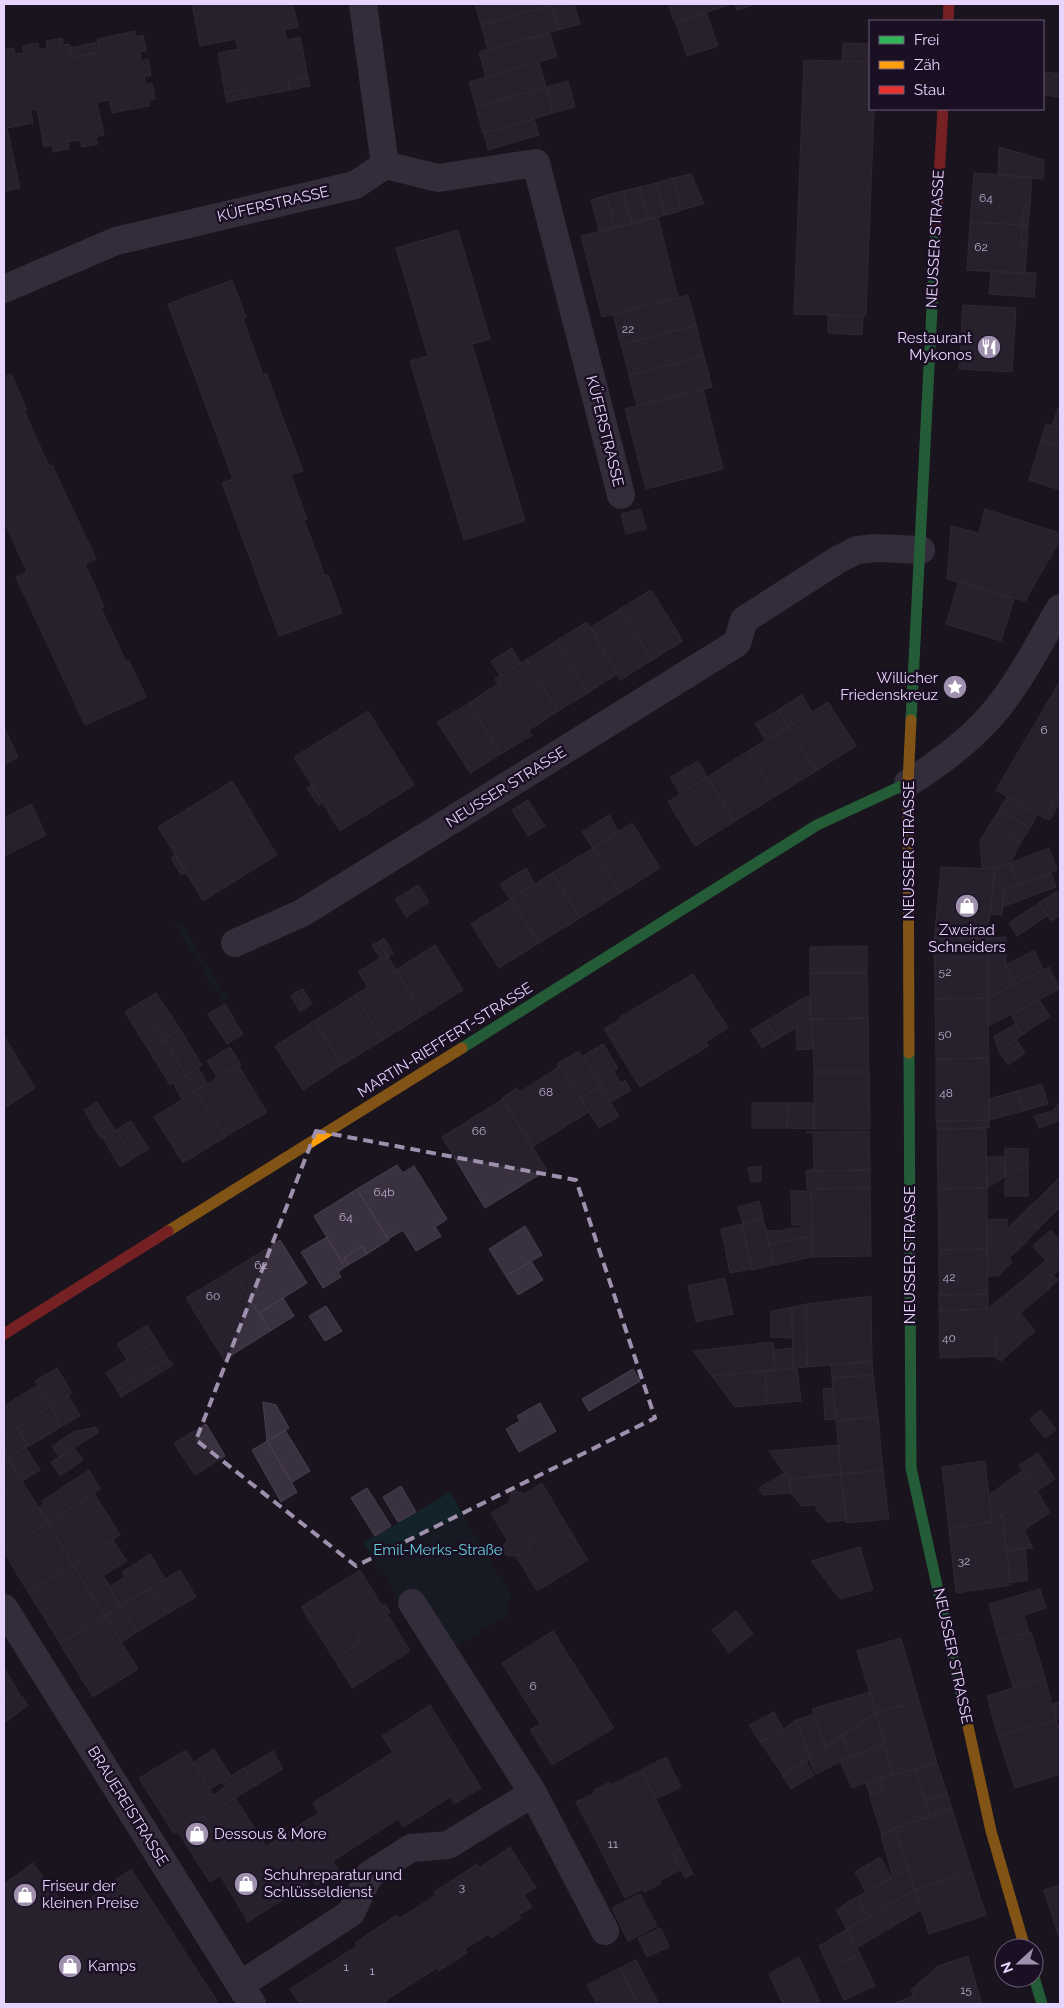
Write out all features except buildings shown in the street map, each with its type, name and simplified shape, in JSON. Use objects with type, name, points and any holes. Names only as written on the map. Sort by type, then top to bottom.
[{"type":"street","points":[[363,4],[385,165]]},
{"type":"street","points":[[948,20],[949,4]]},
{"type":"street","name":"NEUSSER STRASSE","points":[[943,110],[908,783],[911,1468],[991,1831],[1022,1938]]},
{"type":"street","name":"KÜFERSTRASSE","points":[[4,289],[116,241],[354,185],[385,165],[438,178],[536,163],[621,495]]},
{"type":"street","name":"NEUSSER STRASSE","points":[[235,942],[302,913],[737,643],[744,620],[839,559],[867,548],[921,550]]},
{"type":"street","points":[[908,783],[951,754],[990,718],[1004,700],[1060,608]]},
{"type":"street","name":"MARTIN-RIEFFERT-STRASSE","points":[[4,1334],[817,825],[908,783]]},
{"type":"street","points":[[412,1603],[533,1793],[605,1931]]},
{"type":"street","name":"BRAUEREISTRASSE","points":[[4,1608],[246,1995]]},
{"type":"street","points":[[246,1995],[351,1912],[369,1875],[412,1848],[448,1845],[533,1793]]},
{"type":"street","points":[[1037,1988],[1042,2004]]},
{"type":"highlighted area","points":[[316,1131],[576,1180],[655,1418],[356,1566],[196,1440]]},
{"type":"green space","points":[[184,920],[183,927],[228,999],[223,1002],[175,925]]},
{"type":"green space","name":"Emil-Merks-Straße","points":[[450,1492],[511,1595],[506,1616],[459,1645],[445,1641],[402,1604],[364,1543]]},
{"type":"traffic: fast","points":[[911,720],[936,230]]},
{"type":"traffic: fast","points":[[462,1048],[817,825],[908,783]]},
{"type":"traffic: fast","points":[[909,1053],[911,1468],[966,1717]]},
{"type":"traffic: fast","points":[[1037,1988],[1042,2004]]},
{"type":"traffic: slow","points":[[909,1053],[908,783],[911,720]]},
{"type":"traffic: slow","points":[[168,1231],[462,1048]]},
{"type":"traffic: slow","points":[[966,1717],[991,1831],[1022,1938]]},
{"type":"traffic: jam","points":[[948,20],[949,4]]},
{"type":"traffic: jam","points":[[936,230],[943,110]]},
{"type":"traffic: jam","points":[[4,1334],[168,1231]]},
{"type":"place","name":"Restaurant Mykonos","points":[[989,347]]},
{"type":"place","name":"Willicher Friedenskreuz","points":[[955,687]]},
{"type":"place","name":"Zweirad Schneiders","points":[[967,906]]},
{"type":"place","name":"Dessous & More","points":[[197,1834]]},
{"type":"place","name":"Schuhreparatur und Schlüsseldienst","points":[[246,1884]]},
{"type":"place","name":"Friseur der kleinen Preise","points":[[25,1895]]},
{"type":"place","name":"Kamps","points":[[70,1966]]}]
